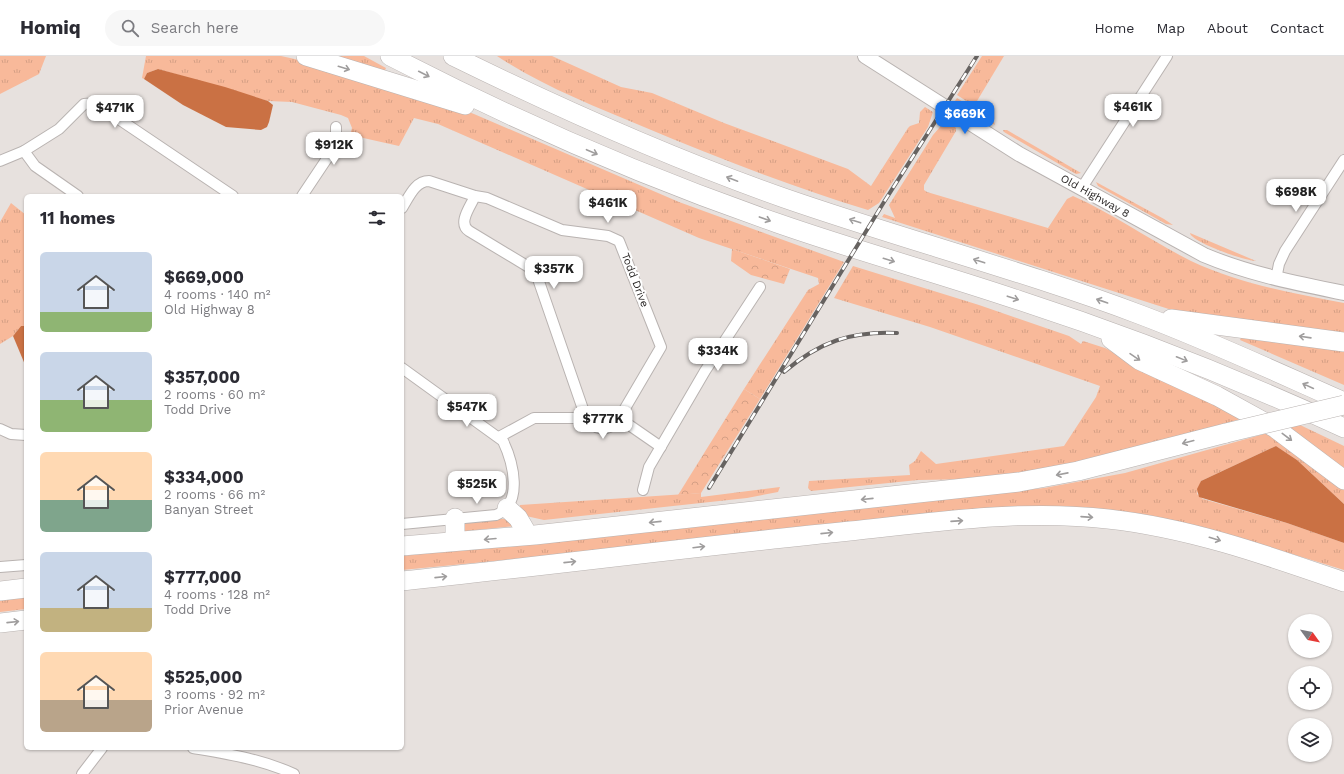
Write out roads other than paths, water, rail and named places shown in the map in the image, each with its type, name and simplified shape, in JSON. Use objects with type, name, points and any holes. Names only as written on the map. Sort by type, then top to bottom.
[{"type":"highway","points":[[306,56],[430,93],[570,142]]},
{"type":"highway","points":[[390,56],[504,113],[693,193],[782,225],[1015,299],[1092,326],[1216,372],[1344,428]]},
{"type":"highway","points":[[453,56],[600,126],[736,180],[832,214],[1139,314],[1228,349],[1344,403]]},
{"type":"highway","points":[[471,56],[491,75]]},
{"type":"highway","points":[[1139,314],[1344,342]]},
{"type":"highway","points":[[1092,326],[1139,360],[1217,396],[1275,428],[1344,480]]},
{"type":"highway","points":[[404,546],[532,535],[764,511],[1019,482],[1078,471],[1279,418],[1344,403]]},
{"type":"highway","points":[[506,508],[518,518],[532,535]]},
{"type":"highway","points":[[404,581],[789,537],[936,522],[1037,516],[1106,518],[1178,530],[1239,546],[1344,582]]},
{"type":"highway","points":[[455,518],[455,542]]},
{"type":"highway","points":[[0,579],[24,578]]},
{"type":"highway","points":[[0,591],[24,588]]},
{"type":"highway","points":[[0,623],[24,620]]},
{"type":"street","name":"Old Highway 8","points":[[866,56],[993,137],[1081,189],[1204,255],[1233,267],[1276,279],[1344,293]]},
{"type":"street","points":[[1081,189],[1167,56]]},
{"type":"street","points":[[0,161],[24,151],[59,129],[84,104],[95,103],[230,194]]},
{"type":"street","points":[[303,194],[336,144],[336,127]]},
{"type":"street","points":[[24,151],[35,166],[75,194]]},
{"type":"street","points":[[1276,279],[1279,264],[1285,251],[1344,160]]},
{"type":"street","name":"Todd Drive","points":[[404,205],[417,185],[426,181],[475,196],[487,198],[562,230],[608,236],[619,241],[661,347],[619,418],[612,426],[601,429],[595,427],[586,418]]},
{"type":"street","points":[[475,196],[463,221],[464,225],[469,231],[532,269],[536,273],[586,418],[534,418],[499,438]]},
{"type":"street","points":[[643,490],[649,466],[662,447],[705,371],[760,287]]},
{"type":"street","points":[[404,369],[503,441],[510,459],[514,493],[512,500],[506,508],[496,515],[404,524]]},
{"type":"street","points":[[619,418],[662,447]]},
{"type":"street","points":[[0,429],[11,434],[24,435]]},
{"type":"street","points":[[0,567],[24,565]]},
{"type":"street","points":[[82,774],[100,750]]},
{"type":"street","points":[[206,750],[243,756],[272,769],[294,774]]},
{"type":"railway","points":[[709,488],[884,202],[977,56]]},
{"type":"railway","points":[[784,372],[810,353],[836,340],[865,334],[897,333]]}]
